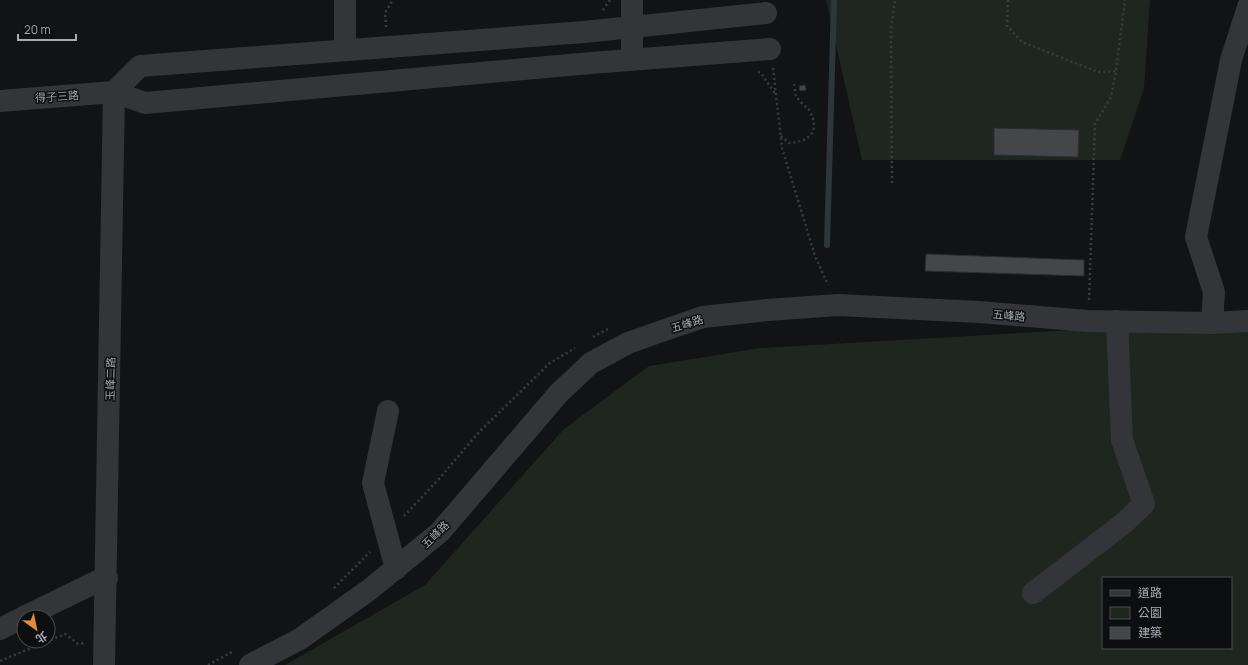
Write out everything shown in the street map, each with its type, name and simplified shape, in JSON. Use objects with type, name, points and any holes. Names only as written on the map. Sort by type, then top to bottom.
[{"type":"street","points":[[345,0],[345,50]]},
{"type":"street","points":[[632,0],[632,59]]},
{"type":"street","points":[[1212,323],[1214,292],[1196,237],[1231,60],[1248,7]]},
{"type":"street","points":[[766,13],[584,32],[140,66],[114,92],[145,103],[632,59],[770,49]]},
{"type":"street","name":"得子三路","points":[[0,101],[114,92]]},
{"type":"street","name":"玉峰二路","points":[[104,665],[107,578],[114,92]]},
{"type":"street","name":"五峰路","points":[[250,665],[300,639],[369,590],[440,532],[559,393],[591,363],[628,343],[703,317],[767,310],[838,305],[979,312],[1088,321],[1212,323],[1248,321]]},
{"type":"street","points":[[1033,593],[1124,523],[1144,504],[1122,440],[1117,321]]},
{"type":"street","points":[[388,412],[373,483],[396,569]]},
{"type":"street","points":[[40,609],[107,578]]},
{"type":"street","points":[[0,629],[16,621]]},
{"type":"path","points":[[386,32],[385,13],[393,0]]},
{"type":"path","points":[[892,183],[891,30],[896,0]]},
{"type":"path","points":[[1008,0],[1007,26],[1022,42],[1098,72],[1116,71]]},
{"type":"path","points":[[1088,292],[1095,124],[1111,97],[1116,71],[1125,0]]},
{"type":"path","points":[[770,49],[782,148],[815,256],[838,305]]},
{"type":"path","points":[[756,71],[761,73],[776,94]]},
{"type":"path","points":[[781,135],[789,143],[799,143],[808,138],[814,132],[815,128],[810,112],[796,97],[794,84]]},
{"type":"path","points":[[0,661],[65,634],[78,644],[105,643]]},
{"type":"green space","points":[[826,0],[1150,0],[1144,88],[1120,160],[862,160]]},
{"type":"green space","points":[[1248,320],[1248,665],[285,665],[425,585],[564,429],[649,366],[760,348]]},
{"type":"building","points":[[805,85],[806,90],[800,91],[799,86]]},
{"type":"building","points":[[994,128],[1079,130],[1078,157],[994,155]]},
{"type":"building","points":[[926,254],[1084,260],[1084,276],[925,271]]},
{"type":"waterway","points":[[827,245],[834,0]]}]
